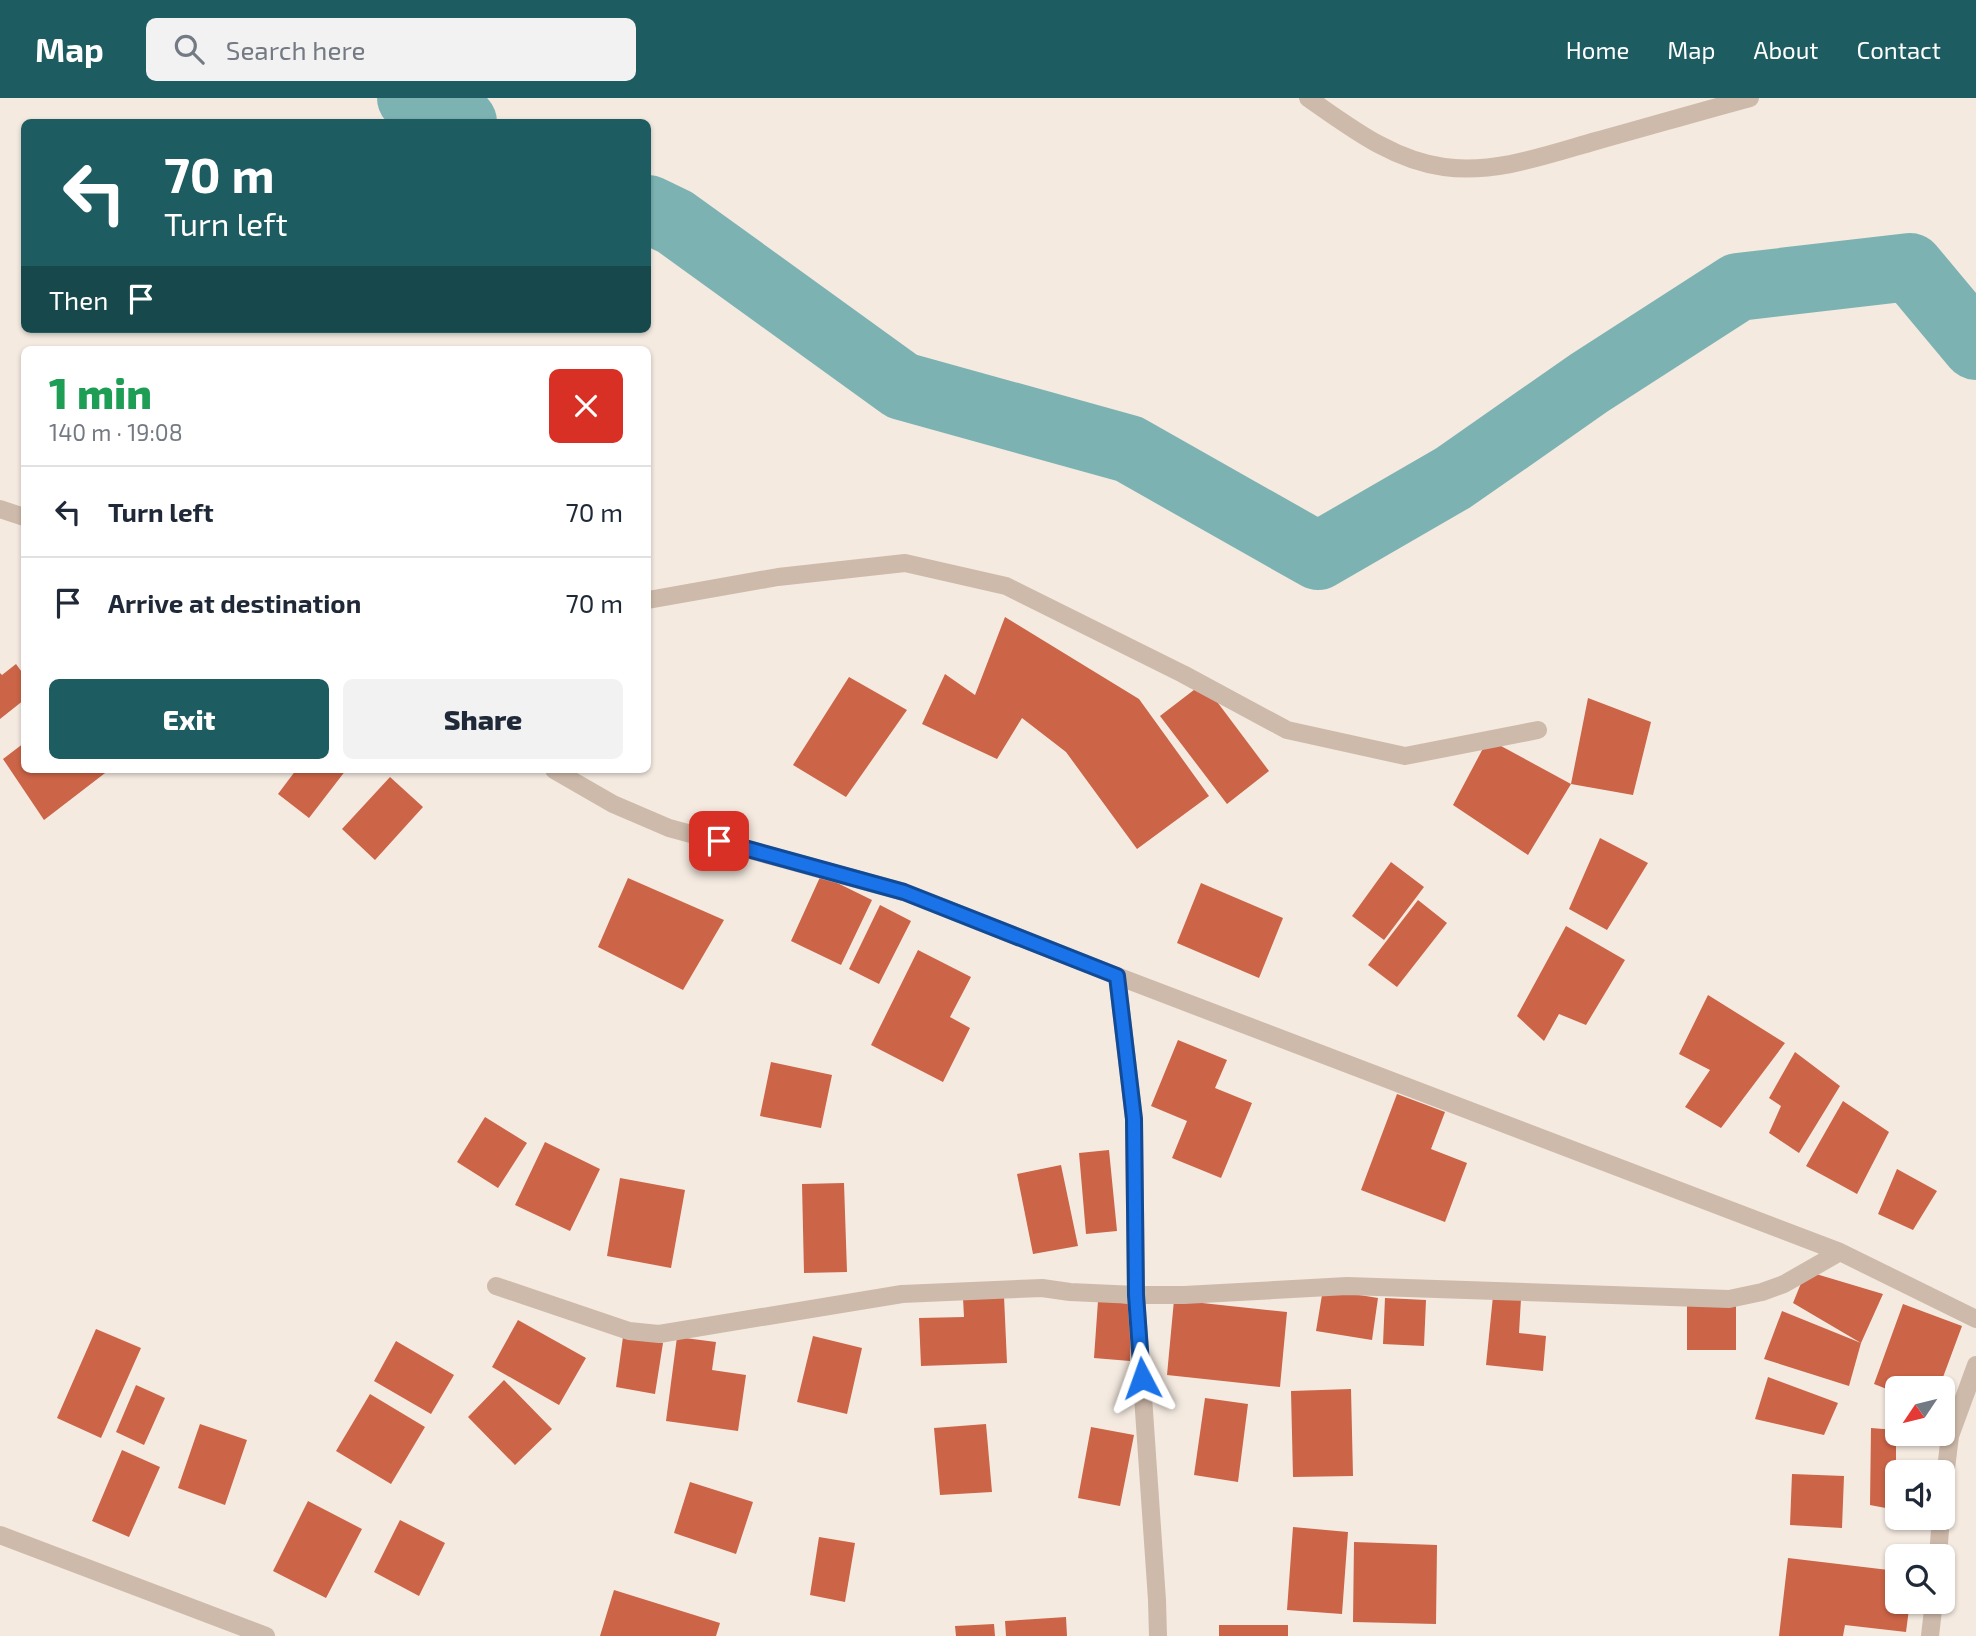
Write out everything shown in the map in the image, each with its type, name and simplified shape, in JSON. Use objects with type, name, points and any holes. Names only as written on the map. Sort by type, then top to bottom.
[{"type":"street","points":[[1308,98],[1365,137],[1404,156],[1444,167],[1485,168],[1528,160],[1750,98]]},
{"type":"street","points":[[0,509],[21,516]]},
{"type":"street","points":[[651,599],[778,577],[905,563],[1006,586],[1183,674],[1287,730],[1405,756],[1538,730]]},
{"type":"street","points":[[559,773],[613,804],[669,828],[904,892],[1840,1252],[1976,1319]]},
{"type":"street","points":[[1117,976],[1134,1119],[1136,1295],[1157,1586],[1158,1636]]},
{"type":"street","points":[[496,1286],[629,1331],[659,1334],[902,1294],[1042,1288],[1070,1292],[1184,1295],[1348,1286],[1729,1299],[1762,1293],[1784,1284],[1840,1252]]},
{"type":"street","points":[[1947,1460],[1950,1436],[1976,1364]]},
{"type":"street","points":[[0,1535],[266,1636]]},
{"type":"street","points":[[1930,1636],[1933,1614]]},
{"type":"building","points":[[1005,617],[1139,699],[1209,796],[1137,849],[1066,752],[1022,718],[997,759],[922,724],[945,674],[975,695]]},
{"type":"building","points":[[16,664],[21,671],[21,702],[0,719],[0,673],[2,675]]},
{"type":"building","points":[[849,677],[907,710],[846,797],[793,765]]},
{"type":"building","points":[[1203,683],[1269,771],[1227,804],[1160,716]]},
{"type":"building","points":[[1588,698],[1651,722],[1633,795],[1571,784]]},
{"type":"building","points":[[1488,739],[1571,784],[1528,855],[1453,805]]},
{"type":"building","points":[[21,745],[21,773],[105,773],[44,820],[3,759]]},
{"type":"building","points":[[294,773],[344,773],[309,818],[278,794]]},
{"type":"building","points":[[390,777],[423,807],[375,860],[342,829]]},
{"type":"building","points":[[1600,838],[1648,863],[1607,930],[1569,909]]},
{"type":"building","points":[[1391,862],[1424,887],[1384,940],[1352,916]]},
{"type":"building","points":[[821,875],[872,900],[841,965],[791,941]]},
{"type":"building","points":[[628,878],[724,920],[683,990],[598,947]]},
{"type":"building","points":[[1201,883],[1283,918],[1259,978],[1177,943]]},
{"type":"building","points":[[1418,900],[1447,923],[1397,987],[1368,965]]},
{"type":"building","points":[[880,905],[911,921],[879,984],[849,969]]},
{"type":"building","points":[[1566,926],[1625,960],[1586,1025],[1559,1014],[1544,1041],[1517,1016]]},
{"type":"building","points":[[918,950],[971,977],[950,1017],[970,1028],[943,1082],[871,1045]]},
{"type":"building","points":[[1708,995],[1785,1043],[1721,1128],[1685,1107],[1710,1070],[1679,1054]]},
{"type":"building","points":[[1178,1040],[1227,1060],[1215,1088],[1252,1103],[1221,1178],[1172,1158],[1187,1121],[1151,1106]]},
{"type":"building","points":[[1795,1052],[1840,1086],[1799,1153],[1769,1133],[1781,1106],[1769,1098]]},
{"type":"building","points":[[771,1062],[832,1075],[821,1128],[760,1116]]},
{"type":"building","points":[[1397,1094],[1445,1112],[1431,1149],[1467,1163],[1445,1222],[1361,1190]]},
{"type":"building","points":[[1843,1101],[1889,1132],[1857,1194],[1806,1166]]},
{"type":"building","points":[[485,1117],[527,1143],[498,1188],[457,1162]]},
{"type":"building","points":[[545,1142],[600,1169],[570,1231],[515,1205]]},
{"type":"building","points":[[1109,1150],[1117,1231],[1086,1234],[1079,1153]]},
{"type":"building","points":[[1061,1165],[1078,1246],[1033,1254],[1017,1174]]},
{"type":"building","points":[[1897,1169],[1937,1191],[1913,1230],[1878,1214]]},
{"type":"building","points":[[620,1178],[685,1190],[671,1268],[607,1256]]},
{"type":"building","points":[[844,1183],[847,1272],[804,1273],[802,1184]]},
{"type":"building","points":[[1806,1271],[1883,1294],[1861,1343],[1793,1303]]},
{"type":"building","points":[[1323,1289],[1378,1298],[1372,1340],[1316,1331]]},
{"type":"building","points":[[1004,1296],[1007,1363],[921,1366],[919,1318],[964,1317],[963,1298]]},
{"type":"building","points":[[1493,1296],[1521,1299],[1519,1333],[1546,1336],[1543,1371],[1486,1365]]},
{"type":"building","points":[[1385,1298],[1426,1300],[1424,1346],[1383,1344]]},
{"type":"building","points":[[1174,1300],[1287,1312],[1280,1387],[1167,1375]]},
{"type":"building","points":[[1098,1301],[1133,1304],[1130,1361],[1094,1358]]},
{"type":"building","points":[[1687,1304],[1736,1304],[1736,1350],[1687,1350]]},
{"type":"building","points":[[1903,1304],[1962,1326],[1943,1376],[1885,1376],[1885,1388],[1874,1384]]},
{"type":"building","points":[[1782,1311],[1861,1343],[1849,1386],[1764,1359]]},
{"type":"building","points":[[518,1320],[586,1358],[559,1405],[492,1367]]},
{"type":"building","points":[[96,1329],[141,1348],[101,1438],[57,1418]]},
{"type":"building","points":[[813,1336],[862,1348],[847,1414],[797,1402]]},
{"type":"building","points":[[623,1337],[663,1343],[655,1394],[616,1387]]},
{"type":"building","points":[[677,1337],[716,1342],[712,1370],[746,1375],[738,1431],[666,1421]]},
{"type":"building","points":[[396,1341],[454,1375],[431,1414],[374,1381]]},
{"type":"building","points":[[1768,1377],[1838,1403],[1824,1435],[1755,1419]]},
{"type":"building","points":[[504,1380],[552,1429],[515,1465],[468,1417]]},
{"type":"building","points":[[136,1385],[165,1398],[144,1445],[116,1432]]},
{"type":"building","points":[[1351,1389],[1353,1476],[1293,1477],[1291,1391]]},
{"type":"building","points":[[370,1394],[425,1427],[391,1484],[336,1451]]},
{"type":"building","points":[[1205,1398],[1248,1404],[1238,1482],[1194,1475]]},
{"type":"building","points":[[200,1424],[247,1440],[225,1505],[178,1488]]},
{"type":"building","points":[[986,1424],[992,1492],[940,1495],[934,1428]]},
{"type":"building","points":[[1091,1427],[1134,1435],[1120,1506],[1078,1498]]},
{"type":"building","points":[[1871,1428],[1885,1429],[1885,1446],[1896,1446],[1896,1460],[1885,1460],[1885,1508],[1870,1505]]},
{"type":"building","points":[[122,1450],[160,1467],[129,1537],[92,1521]]},
{"type":"building","points":[[1792,1474],[1844,1476],[1842,1528],[1790,1525]]},
{"type":"building","points":[[690,1482],[753,1502],[736,1554],[674,1533]]},
{"type":"building","points":[[308,1501],[362,1529],[326,1598],[273,1571]]},
{"type":"building","points":[[400,1520],[445,1543],[419,1596],[374,1572]]},
{"type":"building","points":[[1293,1527],[1348,1532],[1342,1614],[1287,1610]]},
{"type":"building","points":[[819,1537],[855,1543],[845,1602],[810,1595]]},
{"type":"building","points":[[1354,1542],[1437,1545],[1436,1624],[1353,1622]]},
{"type":"building","points":[[1788,1558],[1885,1570],[1885,1614],[1908,1614],[1906,1632],[1845,1625],[1843,1636],[1779,1636]]},
{"type":"building","points":[[614,1590],[720,1623],[716,1636],[600,1636]]},
{"type":"building","points":[[1066,1617],[1067,1636],[1006,1636],[1005,1621]]},
{"type":"building","points":[[994,1624],[995,1636],[956,1636],[955,1626]]},
{"type":"building","points":[[1219,1625],[1288,1625],[1288,1636],[1219,1636]]},
{"type":"waterway","points":[[411,98],[456,119]]},
{"type":"waterway","points":[[651,210],[675,222],[902,386],[1129,449],[1318,556],[1453,478],[1589,383],[1738,287],[1910,267],[1976,346]]},
{"type":"route","points":[[719,841],[904,892],[1117,976],[1134,1119],[1136,1295],[1142,1378]]}]
